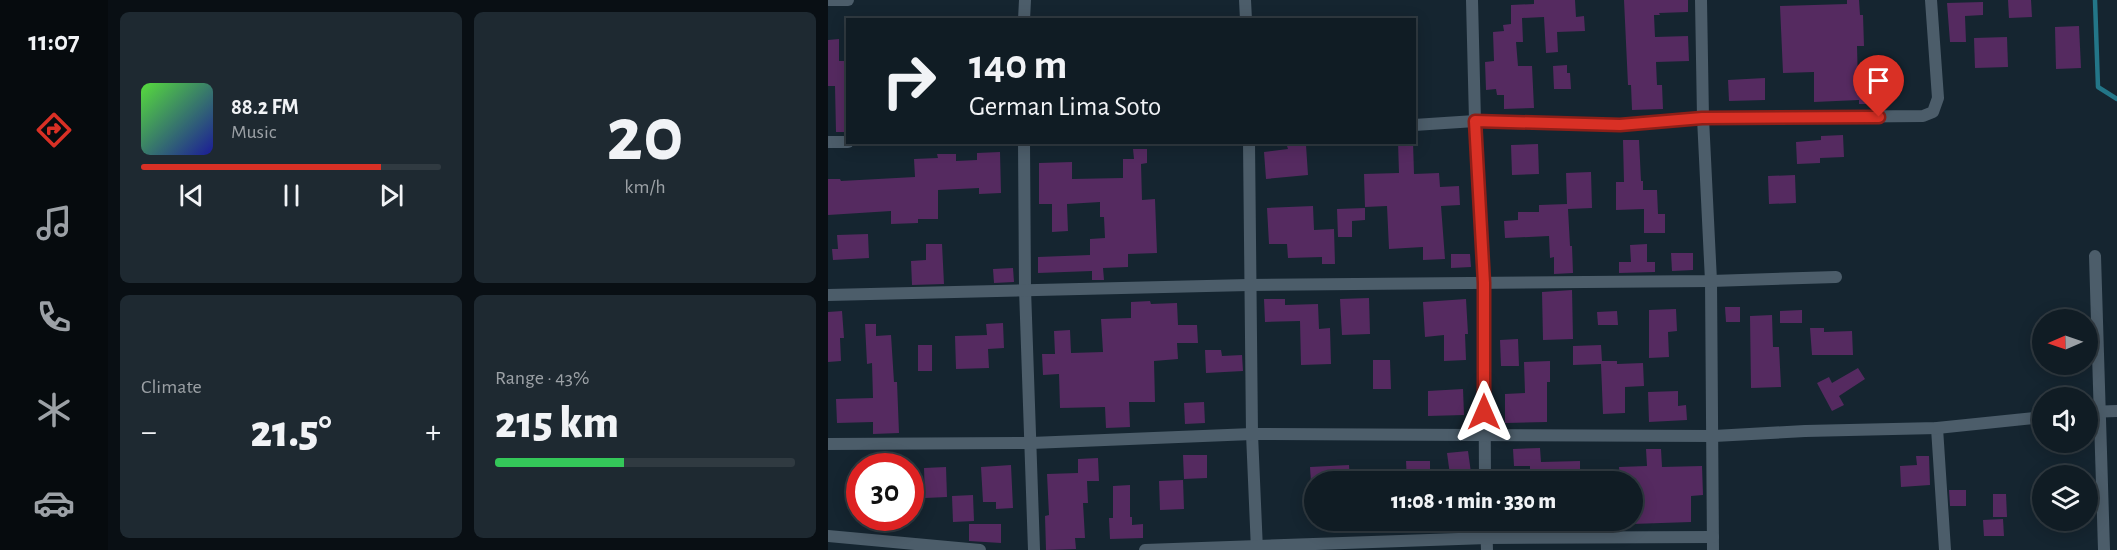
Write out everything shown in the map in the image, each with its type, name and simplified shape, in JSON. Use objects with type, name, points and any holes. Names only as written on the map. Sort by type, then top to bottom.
[{"type":"street","points":[[828,0],[848,0]]},
{"type":"street","points":[[1024,18],[1025,0]]},
{"type":"street","points":[[1245,0],[1246,18]]},
{"type":"street","points":[[1472,0],[1475,121],[1484,283],[1485,471]]},
{"type":"street","points":[[1701,0],[1702,118],[1711,281],[1714,436],[1713,550]]},
{"type":"street","points":[[1416,124],[1475,121],[1620,125],[1702,118],[1923,116],[1932,112],[1938,98],[1931,0]]},
{"type":"street","points":[[828,142],[846,142]]},
{"type":"street","points":[[1024,144],[1025,289],[1034,550]]},
{"type":"street","points":[[1249,144],[1249,285],[1257,547]]},
{"type":"street","points":[[2094,387],[2095,256]]},
{"type":"street","points":[[828,295],[1249,285],[1711,281],[1836,277]]},
{"type":"street","points":[[2098,411],[2117,411]]},
{"type":"street","points":[[828,444],[1031,443],[1252,434],[1714,436],[1937,428],[2032,418]]},
{"type":"street","points":[[1937,428],[1945,550]]},
{"type":"street","points":[[2097,453],[2104,550]]},
{"type":"street","points":[[828,536],[980,550]]},
{"type":"street","points":[[1145,550],[1487,544],[1713,537]]},
{"type":"building","points":[[1534,0],[1575,0],[1576,17],[1584,16],[1585,31],[1557,32],[1558,52],[1546,53],[1544,17],[1522,18],[1523,42],[1516,42],[1518,66],[1532,66],[1534,108],[1504,109],[1504,95],[1497,95],[1496,89],[1486,90],[1485,62],[1494,61],[1493,32],[1504,31],[1503,25],[1511,24],[1511,5],[1534,4]]},
{"type":"building","points":[[1624,0],[1688,0],[1688,12],[1654,15],[1655,37],[1688,36],[1689,61],[1656,62],[1657,85],[1662,85],[1663,109],[1632,110],[1631,85],[1628,85]]},
{"type":"building","points":[[1847,0],[1859,0],[1860,15],[1863,15],[1864,46],[1857,46],[1858,83],[1886,82],[1887,104],[1859,104],[1859,100],[1814,102],[1814,72],[1783,73],[1780,6],[1847,4]]},
{"type":"building","points":[[2008,0],[2031,0],[2032,17],[2009,18]]},
{"type":"building","points":[[1983,2],[1983,15],[1965,16],[1966,42],[1950,42],[1947,3]]},
{"type":"building","points":[[2079,26],[2081,68],[2056,69],[2055,27]]},
{"type":"building","points":[[2007,37],[2008,67],[1975,68],[1974,38]]},
{"type":"building","points":[[839,39],[839,61],[846,61],[846,132],[836,132],[835,86],[828,86],[828,40]]},
{"type":"building","points":[[1567,65],[1571,89],[1554,89],[1553,66]]},
{"type":"building","points":[[1765,78],[1765,100],[1729,101],[1728,80]]},
{"type":"building","points":[[1843,135],[1844,157],[1820,158],[1820,163],[1797,164],[1796,142],[1821,140],[1821,136]]},
{"type":"building","points":[[1623,140],[1639,140],[1643,190],[1657,190],[1658,214],[1665,214],[1665,233],[1644,233],[1644,209],[1616,210],[1616,182],[1624,182]]},
{"type":"building","points":[[1398,144],[1413,144],[1414,174],[1439,173],[1440,187],[1459,186],[1460,205],[1441,206],[1445,259],[1423,260],[1423,247],[1389,249],[1387,206],[1365,207],[1364,174],[1399,173]]},
{"type":"building","points":[[1538,144],[1539,174],[1512,175],[1511,145]]},
{"type":"building","points":[[1306,145],[1308,175],[1266,179],[1264,152],[1288,149],[1287,146]]},
{"type":"building","points":[[1133,149],[1147,149],[1147,163],[1141,164],[1142,200],[1155,199],[1157,253],[1128,254],[1128,267],[1103,268],[1104,280],[1092,280],[1092,271],[1038,273],[1038,257],[1090,255],[1090,239],[1105,238],[1104,217],[1100,217],[1100,202],[1067,204],[1068,231],[1052,232],[1052,204],[1039,204],[1039,163],[1072,162],[1072,179],[1123,178],[1123,159],[1134,159]]},
{"type":"building","points":[[1000,152],[1001,193],[979,194],[979,188],[938,190],[938,219],[918,219],[918,223],[891,224],[891,211],[828,215],[828,179],[840,179],[841,181],[915,177],[914,159],[938,158],[937,154],[956,154],[956,161],[977,160],[977,153]]},
{"type":"building","points":[[1591,172],[1592,208],[1568,209],[1573,273],[1554,274],[1554,257],[1550,258],[1549,236],[1505,238],[1504,221],[1518,220],[1518,212],[1539,212],[1539,205],[1567,204],[1566,173]]},
{"type":"building","points":[[1795,175],[1796,203],[1769,204],[1768,176]]},
{"type":"building","points":[[1313,206],[1314,230],[1334,229],[1335,264],[1322,264],[1322,257],[1288,258],[1287,244],[1269,244],[1267,208]]},
{"type":"building","points":[[1365,208],[1365,220],[1352,221],[1352,237],[1338,237],[1337,209]]},
{"type":"building","points":[[868,234],[869,258],[833,260],[832,249],[838,249],[837,235]]},
{"type":"building","points":[[926,244],[942,244],[944,284],[912,285],[911,261],[926,260]]},
{"type":"building","points":[[1647,244],[1647,262],[1655,262],[1655,272],[1619,273],[1619,262],[1631,262],[1630,245]]},
{"type":"building","points":[[1671,253],[1693,253],[1693,270],[1672,271]]},
{"type":"building","points":[[1451,254],[1470,254],[1471,267],[1451,268]]},
{"type":"building","points":[[1013,268],[1014,282],[994,283],[993,269]]},
{"type":"building","points":[[1572,290],[1573,339],[1543,340],[1542,292]]},
{"type":"building","points":[[1369,298],[1370,334],[1342,335],[1340,299]]},
{"type":"building","points":[[1264,299],[1285,299],[1285,305],[1318,304],[1319,329],[1330,328],[1331,364],[1301,365],[1300,321],[1265,322]]},
{"type":"building","points":[[1466,299],[1468,334],[1465,334],[1466,360],[1444,361],[1444,335],[1425,337],[1423,302]]},
{"type":"building","points":[[1150,301],[1151,304],[1177,303],[1178,325],[1197,325],[1198,343],[1177,343],[1178,359],[1154,361],[1155,402],[1129,402],[1130,427],[1106,428],[1105,407],[1060,408],[1059,374],[1043,375],[1042,354],[1055,354],[1054,331],[1070,330],[1071,353],[1103,352],[1101,319],[1131,318],[1131,302]]},
{"type":"building","points":[[1725,307],[1740,307],[1740,322],[1726,322]]},
{"type":"building","points":[[1676,309],[1677,331],[1668,332],[1669,357],[1649,358],[1649,310]]},
{"type":"building","points":[[1802,310],[1802,323],[1780,323],[1780,311]]},
{"type":"building","points":[[842,311],[844,338],[840,338],[841,361],[828,362],[828,312]]},
{"type":"building","points":[[1617,311],[1618,325],[1598,325],[1597,312]]},
{"type":"building","points":[[1772,315],[1773,347],[1779,347],[1781,387],[1751,388],[1750,316]]},
{"type":"building","points":[[1003,323],[1004,348],[988,349],[989,368],[956,369],[955,336],[987,335],[986,324]]},
{"type":"building","points":[[865,324],[876,324],[876,336],[891,335],[894,382],[897,382],[899,433],[873,434],[873,422],[837,423],[836,399],[873,398],[872,363],[867,364]]},
{"type":"building","points":[[1810,328],[1824,328],[1824,332],[1852,331],[1853,355],[1812,355]]},
{"type":"building","points":[[1518,339],[1519,366],[1501,366],[1500,340]]},
{"type":"building","points":[[918,345],[932,345],[932,371],[918,371]]},
{"type":"building","points":[[1601,345],[1602,361],[1617,361],[1617,364],[1643,363],[1644,386],[1625,387],[1625,413],[1603,414],[1601,364],[1573,365],[1573,346]]},
{"type":"building","points":[[1205,350],[1221,350],[1222,356],[1242,355],[1243,371],[1206,373]]},
{"type":"building","points":[[1373,360],[1390,360],[1391,389],[1373,389]]},
{"type":"building","points":[[1550,361],[1550,382],[1547,382],[1547,422],[1505,423],[1505,394],[1525,393],[1524,362]]},
{"type":"building","points":[[1858,368],[1865,379],[1839,396],[1844,405],[1832,411],[1817,383],[1829,377],[1832,383]]},
{"type":"building","points":[[1463,389],[1464,415],[1428,416],[1428,391]]},
{"type":"building","points":[[1678,391],[1678,406],[1686,405],[1687,420],[1649,422],[1648,392]]},
{"type":"building","points":[[1204,402],[1205,423],[1185,424],[1184,403]]},
{"type":"building","points":[[1540,448],[1541,462],[1580,461],[1580,471],[1530,471],[1530,466],[1514,466],[1513,449]]},
{"type":"building","points":[[1646,449],[1661,449],[1662,467],[1702,466],[1703,495],[1691,496],[1691,522],[1643,524],[1643,471],[1619,471],[1619,467],[1647,466]]},
{"type":"building","points":[[1468,451],[1471,471],[1449,471],[1447,453]]},
{"type":"building","points":[[1183,455],[1207,455],[1207,478],[1184,479]]},
{"type":"building","points":[[1916,456],[1929,456],[1930,485],[1901,487],[1900,466],[1917,465]]},
{"type":"building","points":[[1098,458],[1099,481],[1087,481],[1088,503],[1083,503],[1085,538],[1075,538],[1076,549],[1046,550],[1045,516],[1049,515],[1047,474],[1078,473],[1078,459]]},
{"type":"building","points":[[1406,461],[1430,461],[1430,471],[1406,471]]},
{"type":"building","points":[[1011,465],[1013,508],[996,509],[996,502],[983,502],[981,467]]},
{"type":"building","points":[[1349,465],[1349,471],[1310,471],[1310,467]]},
{"type":"building","points":[[946,467],[947,497],[925,498],[924,468]]},
{"type":"building","points":[[1183,480],[1184,509],[1160,510],[1159,481]]},
{"type":"building","points":[[1130,485],[1130,517],[1132,517],[1132,525],[1143,524],[1143,538],[1110,539],[1109,518],[1113,518],[1113,486]]},
{"type":"building","points":[[1949,490],[1966,490],[1966,506],[1950,506]]},
{"type":"building","points":[[1993,494],[2006,494],[2007,517],[1993,517]]},
{"type":"building","points":[[973,495],[974,521],[953,522],[952,496]]},
{"type":"building","points":[[2003,519],[2004,536],[1984,536],[1983,520]]},
{"type":"building","points":[[969,524],[1001,524],[1001,543],[969,541]]},
{"type":"waterway","points":[[2095,0],[2098,87],[2117,99]]},
{"type":"route","points":[[1484,412],[1484,283],[1475,121],[1620,125],[1702,118],[1879,117]]}]
